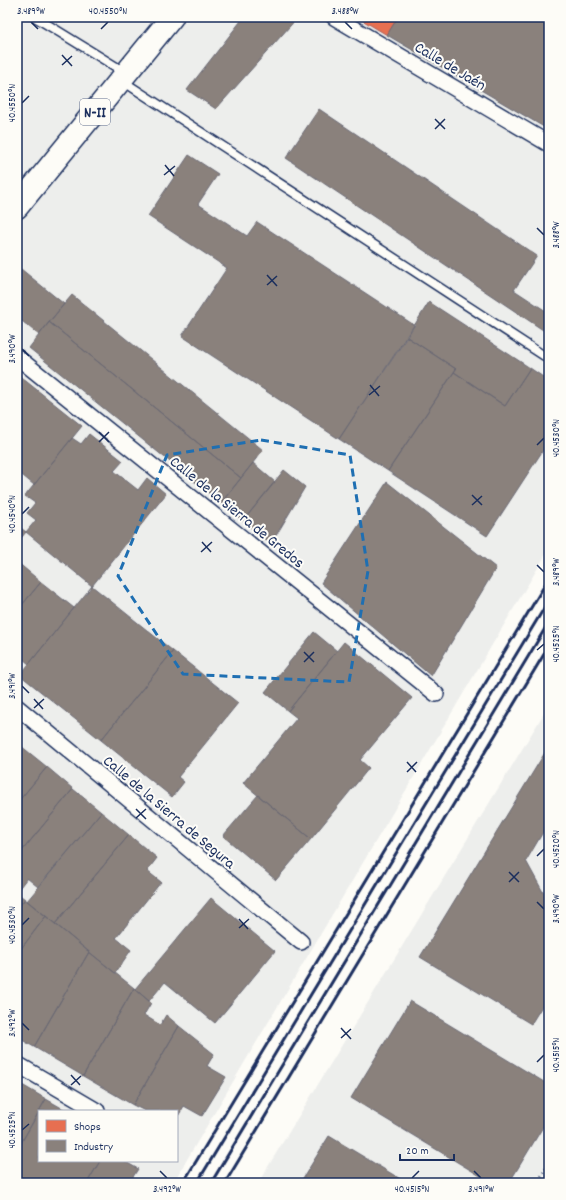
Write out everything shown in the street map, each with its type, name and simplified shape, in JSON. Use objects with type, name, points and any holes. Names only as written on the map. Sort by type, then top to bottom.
[{"type":"main road","name":"N-II","points":[[17,206],[172,17]]},
{"type":"street","name":"Calle de Jaén","points":[[334,17],[549,144]]},
{"type":"street","name":"Calle de la Sierra de Gredos","points":[[17,357],[436,694]]},
{"type":"street","name":"Calle de la Sierra de Segura","points":[[17,707],[300,942]]},
{"type":"street","points":[[17,1064],[96,1110]]},
{"type":"lane","points":[[34,17],[549,359]]},
{"type":"path","points":[[537,1183],[549,1163]]},
{"type":"highlighted area","points":[[261,440],[350,455],[368,571],[349,682],[183,674],[118,576],[167,455]]},
{"type":"shaded area","points":[[17,17],[549,17],[549,549],[173,1183],[17,1183]]},
{"type":"shaded area","points":[[549,705],[549,1183],[258,1183]]},
{"type":"building: Shops","points":[[357,17],[398,17],[387,35]]},
{"type":"building: Industry","points":[[244,17],[298,17],[216,109],[187,90]]},
{"type":"building: Industry","points":[[398,17],[549,17],[549,130],[387,35]]},
{"type":"building: Industry","points":[[319,109],[537,256],[514,290],[549,313],[549,321],[543,330],[286,158]]},
{"type":"building: Industry","points":[[189,155],[218,174],[198,204],[247,236],[257,222],[414,325],[339,439],[182,336],[227,268],[148,216]]},
{"type":"building: Industry","points":[[21,269],[64,304],[39,335],[17,317],[17,275]]},
{"type":"building: Industry","points":[[72,295],[263,450],[241,478],[49,322]]},
{"type":"building: Industry","points":[[429,302],[530,368],[505,406],[454,372],[456,369],[407,337]]},
{"type":"building: Industry","points":[[49,322],[241,478],[221,503],[29,348]]},
{"type":"building: Industry","points":[[407,337],[456,369],[388,471],[339,439]]},
{"type":"building: Industry","points":[[530,368],[549,381],[549,441],[487,536],[388,471],[454,372],[505,406]]},
{"type":"building: Industry","points":[[17,374],[82,426],[34,485],[17,471]]},
{"type":"building: Industry","points":[[89,434],[123,461],[114,471],[138,490],[147,478],[166,494],[92,586],[26,532],[36,520],[27,513],[35,503],[25,496],[72,438],[81,444]]},
{"type":"building: Industry","points":[[253,463],[275,482],[243,521],[221,503]]},
{"type":"building: Industry","points":[[284,470],[305,487],[271,544],[243,521]]},
{"type":"building: Industry","points":[[387,482],[496,568],[431,676],[321,583]]},
{"type":"building: Industry","points":[[17,525],[26,532],[17,543]]},
{"type":"building: Industry","points":[[17,562],[41,582],[17,611]]},
{"type":"building: Industry","points":[[41,582],[74,608],[29,664],[17,654],[17,611]]},
{"type":"building: Industry","points":[[92,586],[173,651],[101,740],[20,675]]},
{"type":"building: Industry","points":[[314,632],[337,651],[288,711],[265,692]]},
{"type":"building: Industry","points":[[344,642],[412,698],[360,760],[369,768],[311,839],[243,783],[297,718],[288,711]]},
{"type":"building: Industry","points":[[173,651],[238,703],[178,777],[184,782],[172,797],[101,740]]},
{"type":"building: Industry","points":[[21,746],[47,767],[17,803],[17,750]]},
{"type":"building: Industry","points":[[549,746],[549,822],[526,861],[549,903],[549,995],[531,1024],[420,957]]},
{"type":"building: Industry","points":[[47,767],[73,789],[17,857],[17,803]]},
{"type":"building: Industry","points":[[73,789],[101,812],[38,887],[27,878],[17,891],[17,857]]},
{"type":"building: Industry","points":[[258,795],[311,839],[276,880],[223,836]]},
{"type":"building: Industry","points":[[101,812],[129,835],[55,924],[27,901]]},
{"type":"building: Industry","points":[[129,835],[157,858],[147,871],[161,882],[116,938],[131,950],[115,973],[55,924]]},
{"type":"building: Industry","points":[[17,893],[25,899],[17,909]]},
{"type":"building: Industry","points":[[211,898],[275,951],[215,1023],[165,982],[149,1001],[135,989]]},
{"type":"building: Industry","points":[[25,899],[46,916],[17,954],[17,909]]},
{"type":"building: Industry","points":[[46,916],[89,952],[34,1047],[17,1037],[17,954]]},
{"type":"building: Industry","points":[[89,952],[134,988],[83,1076],[34,1047]]},
{"type":"building: Industry","points":[[134,988],[151,1003],[144,1015],[160,1025],[166,1015],[179,1026],[133,1105],[83,1076]]},
{"type":"building: Industry","points":[[410,1001],[549,1085],[549,1117],[509,1183],[492,1183],[351,1098]]},
{"type":"building: Industry","points":[[179,1026],[214,1054],[207,1066],[226,1077],[202,1116],[184,1106],[178,1116],[178,1110],[143,1110],[133,1105]]},
{"type":"building: Industry","points":[[17,1082],[46,1099],[40,1110],[38,1110],[38,1113],[17,1150]]},
{"type":"building: Industry","points":[[46,1099],[65,1110],[40,1110]]},
{"type":"building: Industry","points":[[38,1114],[38,1162],[99,1162],[87,1183],[17,1183],[17,1150]]},
{"type":"building: Industry","points":[[329,1136],[407,1183],[300,1183]]},
{"type":"building: Industry","points":[[99,1162],[126,1162],[138,1169],[129,1183],[87,1183]]},
{"type":"railway","points":[[183,1183],[549,578]]},
{"type":"railway","points":[[197,1183],[549,600]]},
{"type":"railway","points":[[211,1183],[549,622]]},
{"type":"railway","points":[[225,1183],[549,646]]}]
